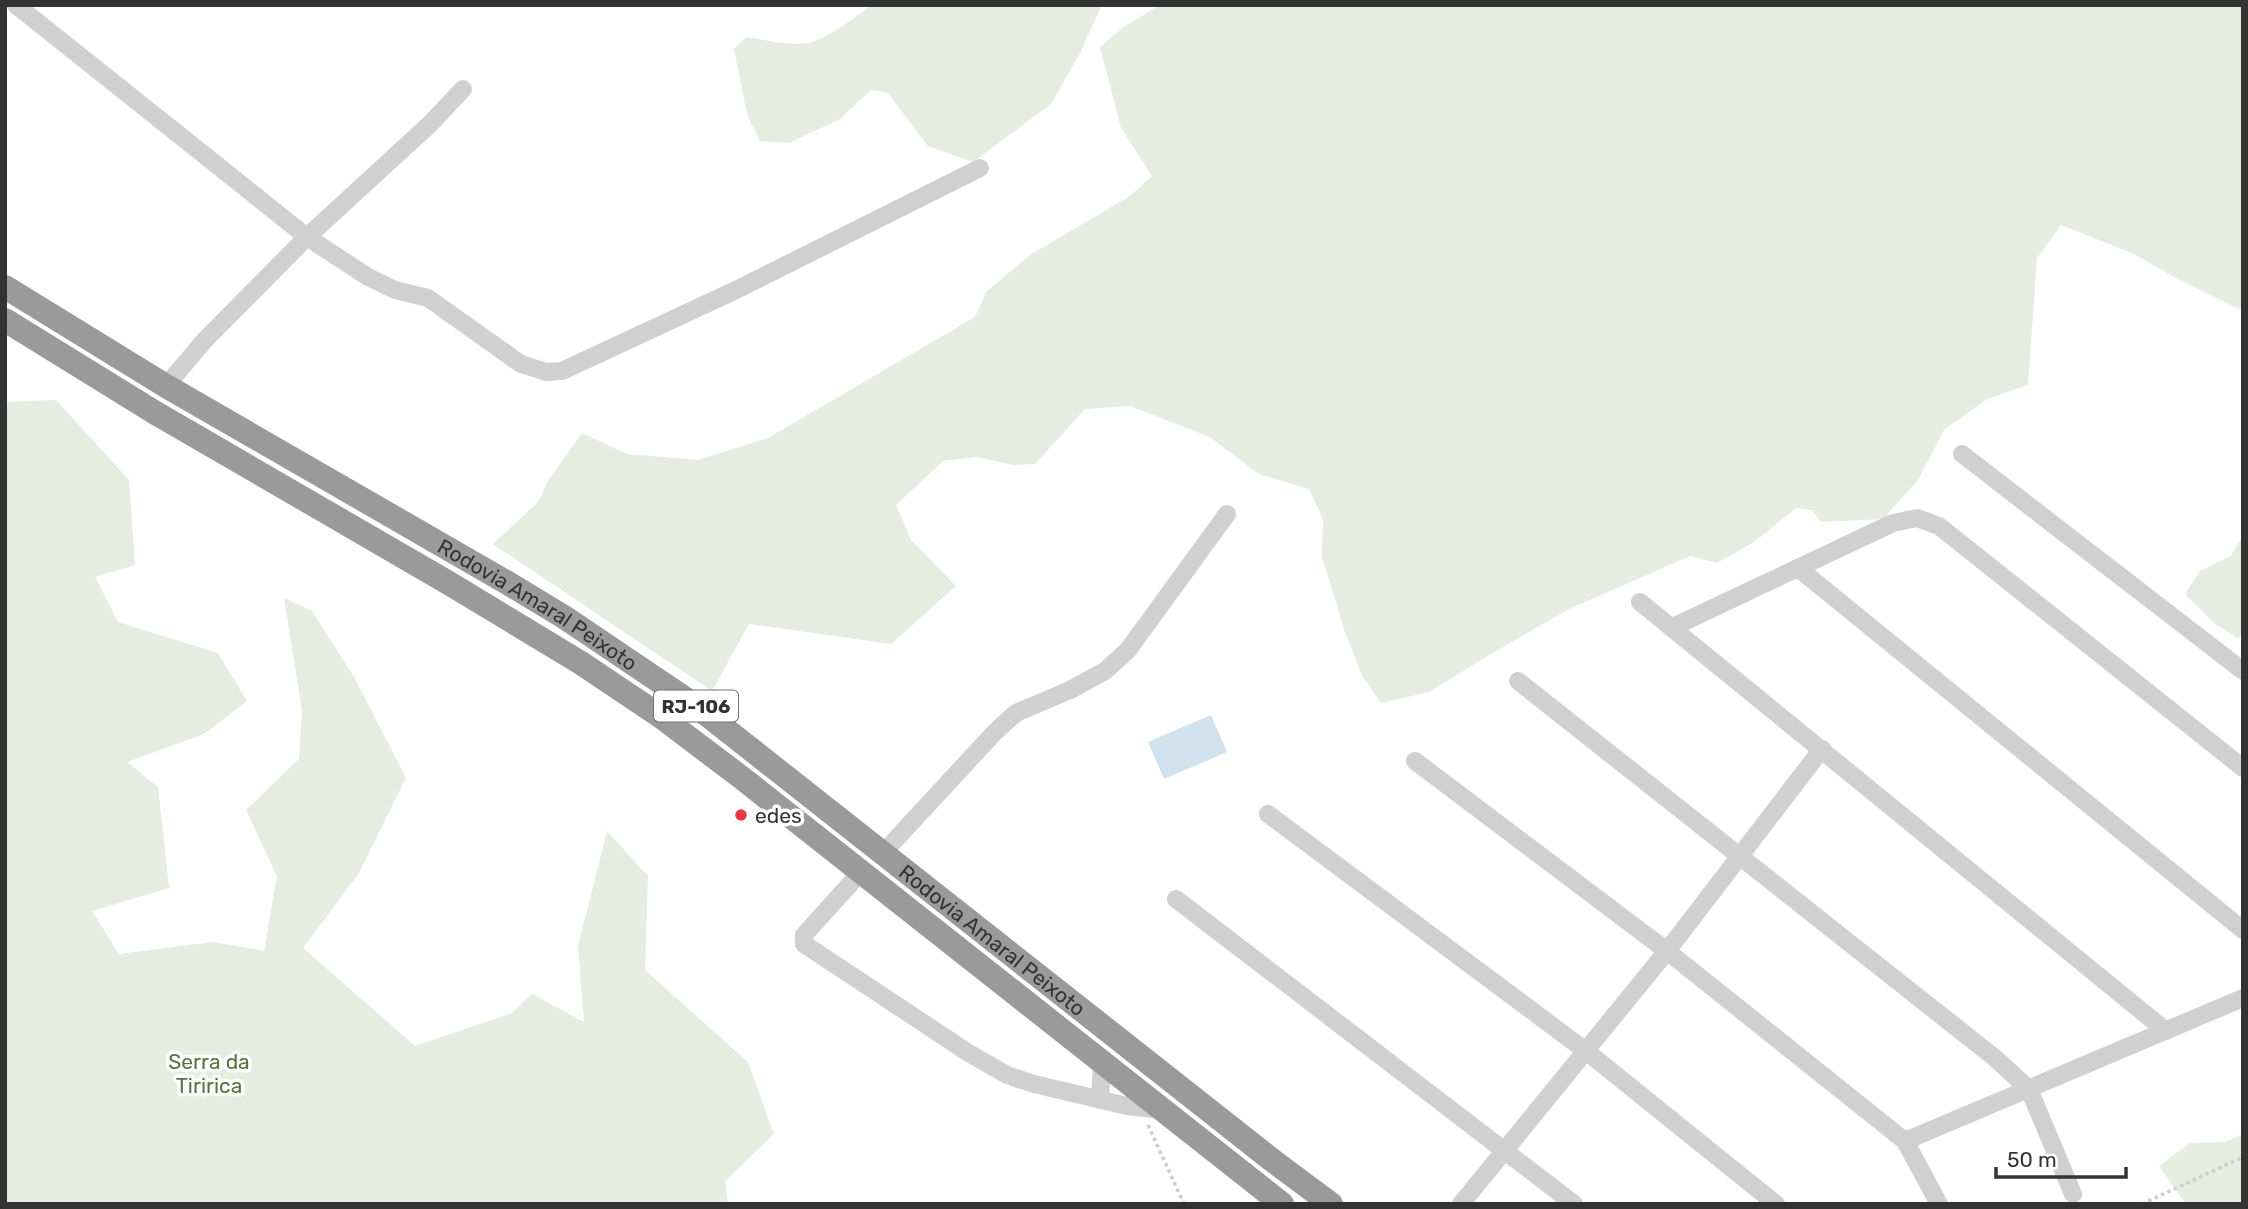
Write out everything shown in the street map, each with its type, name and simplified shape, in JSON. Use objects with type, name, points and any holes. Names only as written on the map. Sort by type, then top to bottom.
[{"type":"highway","name":"Rodovia Amaral Peixoto","points":[[5,287],[166,386],[564,617],[696,706],[1331,1204]]},
{"type":"highway","name":"Rodovia Amaral Peixoto","points":[[5,320],[154,412],[581,663],[660,716],[1102,1062],[1151,1109],[1264,1196],[1282,1204]]},
{"type":"street","points":[[16,5],[307,237],[368,277],[395,290],[428,298],[521,364],[546,372],[562,371],[736,290],[981,168]]},
{"type":"street","points":[[166,386],[204,341],[307,237],[430,124],[463,89]]},
{"type":"street","points":[[1962,454],[2243,671]]},
{"type":"street","points":[[883,853],[995,732],[1016,713],[1070,690],[1105,671],[1128,650],[1227,514]]},
{"type":"street","points":[[1673,627],[1798,568],[1908,519],[1917,518],[1939,526],[2243,768]]},
{"type":"street","points":[[1798,568],[2243,930]]},
{"type":"street","points":[[1640,601],[2166,1031]]},
{"type":"street","points":[[1518,681],[1995,1058],[2029,1089],[2073,1194]]},
{"type":"street","points":[[1461,1204],[1667,951],[1822,749]]},
{"type":"street","points":[[1415,761],[1667,951],[1905,1141],[1939,1204]]},
{"type":"street","points":[[1268,814],[1586,1051],[1776,1204]]},
{"type":"street","points":[[861,872],[804,935],[804,944],[948,1040],[1007,1075],[1100,1100],[1151,1109]]},
{"type":"street","points":[[1176,900],[1574,1204]]},
{"type":"street","points":[[1905,1141],[2243,998]]},
{"type":"street","points":[[1100,1100],[1102,1062]]},
{"type":"path","points":[[1151,1109],[1159,1145],[1184,1204]]},
{"type":"path","points":[[2142,1204],[2243,1157]]},
{"type":"green space","points":[[872,5],[1105,5],[1100,9],[1079,55],[1051,104],[973,162],[928,146],[888,93],[871,90],[840,119],[789,143],[760,141],[747,114],[734,49],[746,37],[791,44],[814,41]]},
{"type":"green space","points":[[1160,5],[2243,5],[2243,311],[2132,253],[2061,225],[2037,258],[2028,385],[1987,399],[1944,430],[1918,480],[1883,519],[1821,522],[1812,510],[1796,508],[1754,542],[1717,563],[1690,556],[1569,609],[1429,692],[1381,703],[1362,676],[1345,632],[1322,557],[1323,519],[1309,489],[1259,474],[1210,437],[1130,406],[1085,409],[1035,464],[1013,465],[976,457],[943,461],[896,505],[911,540],[956,586],[891,644],[749,624],[712,691],[493,544],[538,502],[549,479],[582,433],[627,454],[698,460],[768,438],[975,317],[986,292],[1030,255],[1130,196],[1152,176],[1121,128],[1100,47],[1124,27]]},
{"type":"green space","name":"Serra da Tiririca","points":[[56,400],[129,480],[135,565],[95,577],[118,622],[218,653],[247,701],[204,734],[127,762],[158,787],[169,888],[92,911],[119,954],[213,942],[264,951],[277,876],[246,810],[299,759],[302,711],[284,598],[312,611],[354,677],[406,778],[359,873],[303,948],[415,1046],[512,1013],[532,994],[584,1022],[578,946],[607,831],[648,876],[645,970],[748,1062],[774,1134],[725,1181],[728,1204],[5,1204],[5,402]]},
{"type":"green space","points":[[2243,535],[2243,634],[2238,638],[2216,625],[2185,594],[2200,571],[2231,556]]},
{"type":"green space","points":[[2243,1134],[2243,1204],[2186,1204],[2159,1166],[2190,1143],[2225,1142]]},
{"type":"water","points":[[1211,715],[1227,752],[1164,779],[1148,742]]},
{"type":"place","name":"edes","points":[[741,815]]}]
